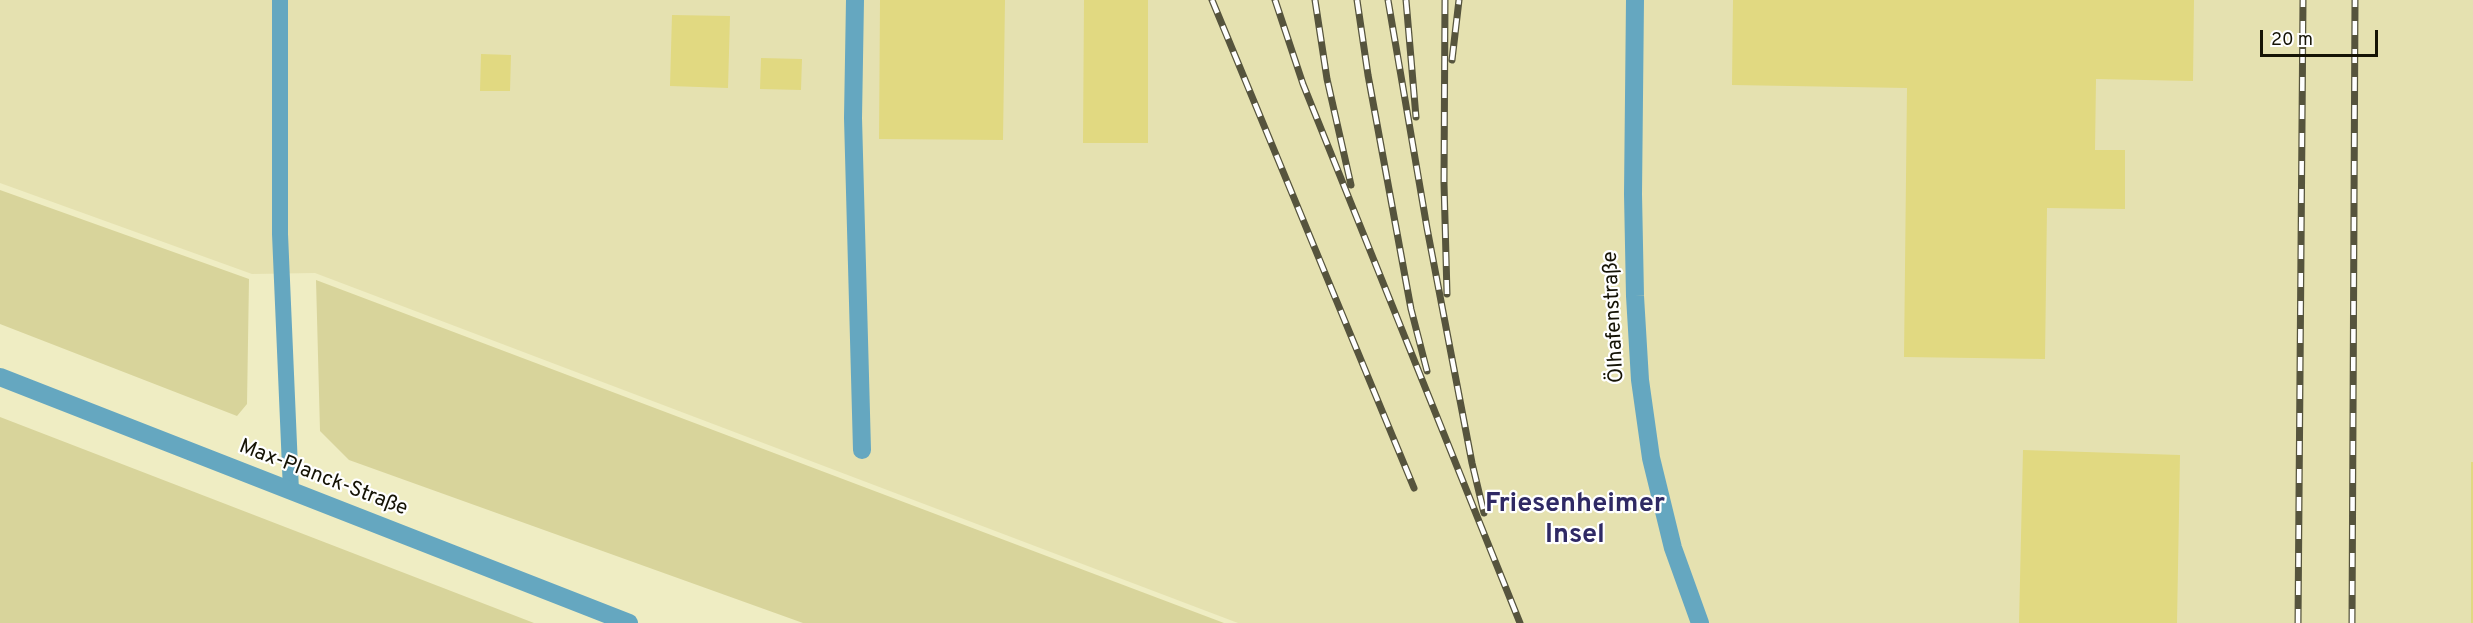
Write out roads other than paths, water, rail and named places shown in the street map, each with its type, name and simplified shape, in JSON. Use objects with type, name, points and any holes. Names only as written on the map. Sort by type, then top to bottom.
[{"type":"street","points":[[855,0],[853,118],[862,450]]},
{"type":"street","name":"Ölhafenstraße","points":[[1635,0],[1633,194],[1635,296],[1640,380],[1651,458],[1673,548],[1700,623]]},
{"type":"street","name":"Max-Planck-Straße","points":[[0,377],[629,623]]},
{"type":"lane","points":[[280,0],[280,234],[291,491]]},
{"type":"railway","points":[[1212,0],[1414,488]]},
{"type":"railway","points":[[1275,0],[1303,84],[1520,623]]},
{"type":"railway","points":[[1315,0],[1327,79],[1351,185]]},
{"type":"railway","points":[[1357,0],[1368,75],[1411,309],[1427,371]]},
{"type":"railway","points":[[1388,0],[1427,228],[1472,463],[1484,513]]},
{"type":"railway","points":[[1406,0],[1416,117]]},
{"type":"railway","points":[[1445,0],[1444,183],[1447,294]]},
{"type":"railway","points":[[1452,60],[1459,0]]},
{"type":"railway","points":[[2298,623],[2303,0]]},
{"type":"railway","points":[[2352,623],[2355,0]]},
{"type":"district","name":"Friesenheimer Insel","points":[[1575,522]]}]
